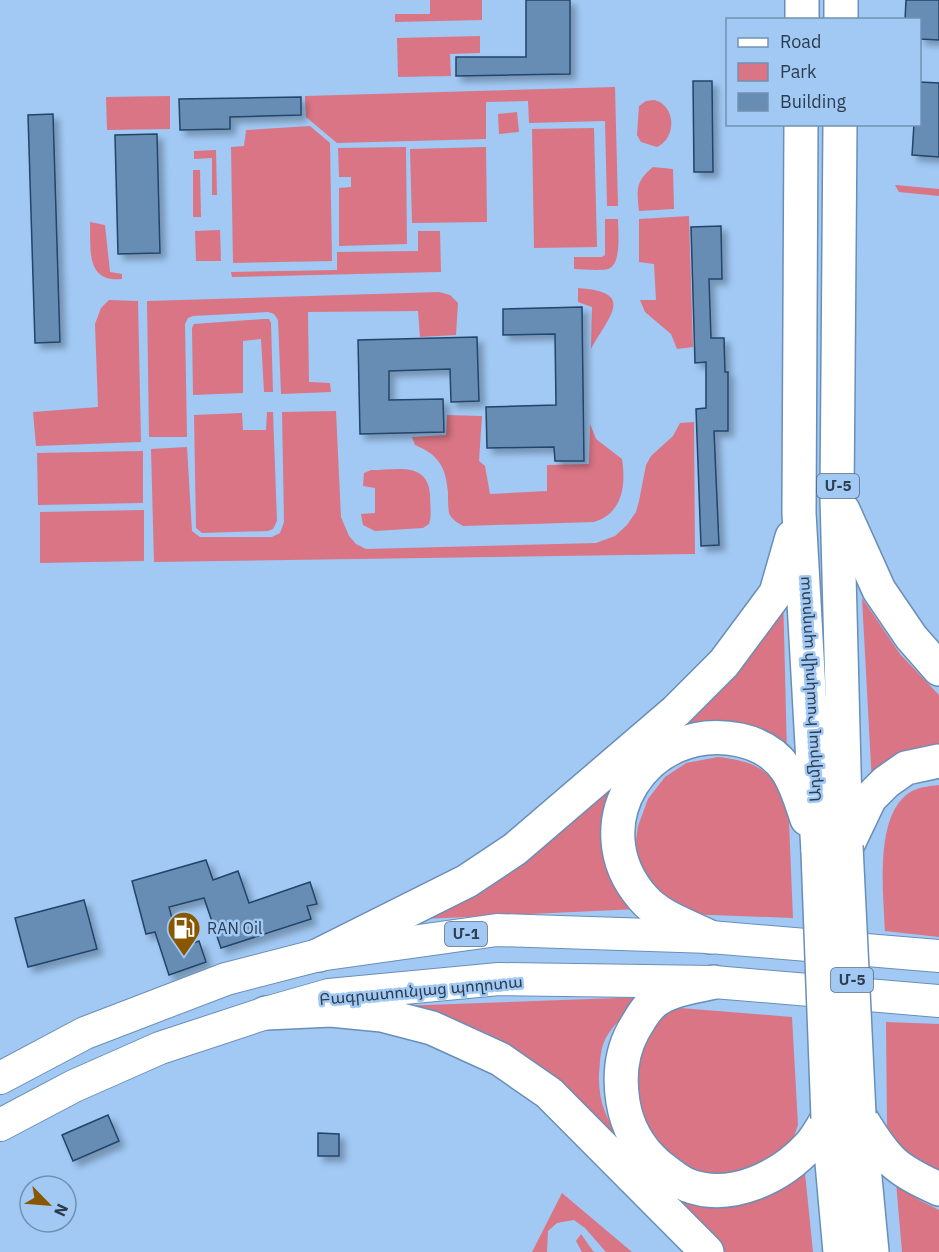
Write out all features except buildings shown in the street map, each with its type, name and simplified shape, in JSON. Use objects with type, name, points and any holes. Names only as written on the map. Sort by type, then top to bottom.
[{"type":"highway","points":[[802,0],[802,18]]},
{"type":"highway","points":[[840,18],[841,0]]},
{"type":"highway","name":"Ադմիրալ Իսակովի պողոտա","points":[[801,126],[799,513],[832,849]]},
{"type":"highway","name":"Ադմիրալ Իսակովի պողոտա","points":[[840,126],[832,849],[843,1116],[840,1252]]},
{"type":"highway","points":[[837,497],[879,590],[911,637],[939,669]]},
{"type":"highway","points":[[319,955],[467,881],[515,849],[675,711],[724,663],[776,593],[799,513]]},
{"type":"highway","points":[[710,937],[657,911],[643,898],[623,865],[619,824],[622,805],[634,779],[657,755],[684,742],[710,737],[728,738],[759,746],[773,755],[786,768],[832,849],[870,798],[886,782],[906,768],[939,761]]},
{"type":"highway","points":[[714,982],[664,995],[652,1003],[628,1041],[621,1065],[624,1110],[631,1131],[640,1146],[667,1172],[687,1185],[731,1190],[753,1185],[775,1174],[843,1116],[892,1163],[939,1189]]},
{"type":"highway","points":[[266,1013],[331,1010],[382,1015],[432,1028],[500,1059],[549,1093],[706,1252]]},
{"type":"highway","name":"Ադմիրալ Իսակովի պողոտա","points":[[843,1116],[872,1252]]},
{"type":"main road","name":"Մ-1","points":[[0,1078],[85,1033],[226,979],[319,955],[497,930],[710,937],[939,956]]},
{"type":"main road","name":"Բագրատունյաց պողոտա","points":[[0,1125],[74,1086],[160,1048],[266,1013],[329,996],[500,979],[714,982],[939,1000]]},
{"type":"green space","points":[[430,0],[482,0],[482,20],[395,22],[395,14],[430,14]]},
{"type":"green space","points":[[480,36],[480,53],[450,54],[451,76],[398,77],[397,38]]},
{"type":"green space","points":[[615,87],[618,206],[607,206],[605,121],[529,123],[528,101],[486,102],[486,139],[337,143],[306,117],[305,96]]},
{"type":"green space","points":[[170,96],[170,129],[107,130],[106,97]]},
{"type":"green space","points":[[654,100],[667,108],[671,122],[668,137],[657,147],[641,142],[637,135],[639,106],[646,101]]},
{"type":"green space","points":[[517,112],[519,132],[499,134],[498,114]]},
{"type":"green space","points":[[310,126],[330,143],[332,261],[233,263],[231,147],[244,146],[246,130]]},
{"type":"green space","points":[[594,128],[597,247],[534,248],[532,129]]},
{"type":"green space","points":[[406,147],[407,244],[339,246],[339,188],[351,187],[351,177],[339,177],[338,148]]},
{"type":"green space","points":[[486,147],[487,222],[412,223],[410,149]]},
{"type":"green space","points":[[216,150],[217,195],[212,195],[212,158],[194,159],[194,151]]},
{"type":"green space","points":[[653,167],[673,169],[674,209],[639,211],[638,186]]},
{"type":"green space","points":[[193,170],[200,170],[201,217],[193,217]]},
{"type":"green space","points":[[895,185],[939,189],[939,196],[899,192]]},
{"type":"green space","points":[[689,216],[693,347],[677,349],[671,334],[645,312],[640,300],[656,300],[654,264],[639,262],[639,219]]},
{"type":"green space","points":[[605,219],[618,219],[617,255],[612,266],[604,270],[574,269],[574,257],[602,257],[605,255]]},
{"type":"green space","points":[[90,222],[105,225],[110,272],[122,274],[122,279],[110,279],[96,270],[92,262]]},
{"type":"green space","points":[[220,230],[221,261],[196,261],[195,231]]},
{"type":"green space","points":[[418,231],[440,231],[441,272],[232,277],[231,272],[337,270],[337,252],[418,251]]},
{"type":"green space","points":[[578,288],[596,290],[607,294],[613,300],[611,316],[591,349],[592,307],[578,302]]},
{"type":"green space","points":[[439,292],[450,295],[458,303],[456,335],[420,337],[418,311],[308,312],[309,382],[330,383],[331,392],[281,394],[278,320],[274,314],[268,312],[188,318],[185,324],[187,437],[149,437],[147,301]]},
{"type":"green space","points":[[109,300],[138,301],[141,442],[36,446],[33,412],[98,407],[95,324],[101,308]]},
{"type":"green space","points":[[269,319],[273,392],[264,392],[261,339],[243,341],[243,393],[193,395],[192,328],[194,324]]},
{"type":"green space","points":[[336,411],[341,517],[349,536],[356,544],[366,549],[596,543],[615,536],[636,512],[646,465],[651,456],[673,436],[680,423],[694,422],[695,554],[154,562],[151,449],[187,447],[192,531],[200,537],[272,537],[280,533],[284,522],[282,412]]},
{"type":"green space","points":[[267,412],[273,412],[277,521],[273,529],[202,533],[196,528],[194,415],[242,413],[243,430],[266,430]]},
{"type":"green space","points":[[447,415],[482,416],[479,461],[485,466],[490,494],[547,491],[547,465],[589,464],[590,424],[596,439],[622,459],[623,488],[617,505],[604,518],[594,522],[463,526],[449,513],[447,484],[440,463],[430,453],[415,445],[412,437],[446,435]]},
{"type":"green space","points":[[143,451],[143,503],[38,505],[37,453]]},
{"type":"green space","points":[[371,470],[410,470],[424,477],[430,495],[429,524],[423,528],[375,531],[363,525],[361,514],[375,513],[375,488],[363,486],[364,473]]},
{"type":"green space","points":[[144,510],[144,561],[40,563],[40,512]]},
{"type":"green space","points":[[783,591],[787,754],[743,730],[619,788],[639,909],[401,920],[468,891]]},
{"type":"green space","points":[[862,598],[900,654],[939,695],[939,752],[872,784]]},
{"type":"green space","points":[[718,757],[741,761],[759,768],[774,780],[788,799],[793,918],[683,914],[655,900],[637,855],[638,826],[648,799],[665,777],[686,763]]},
{"type":"green space","points":[[939,785],[939,937],[885,931],[884,855],[891,817],[900,802],[912,791]]},
{"type":"green space","points":[[644,997],[616,1024],[603,1046],[600,1058],[600,1093],[610,1123],[641,1160],[667,1183],[804,1163],[813,1252],[722,1252],[646,1177],[398,1006]]},
{"type":"green space","points":[[668,1007],[792,1017],[798,1125],[792,1142],[780,1155],[730,1177],[694,1173],[663,1156],[634,1110],[637,1057],[656,1021]]},
{"type":"green space","points":[[886,1022],[939,1024],[939,1179],[909,1166],[887,1128]]},
{"type":"green space","points":[[896,1182],[919,1200],[939,1210],[939,1252],[902,1252]]},
{"type":"green space","points":[[562,1193],[632,1252],[606,1252],[585,1228],[574,1220],[557,1223],[548,1231],[547,1252],[532,1252]]},
{"type":"green space","points":[[581,1234],[595,1252],[582,1252],[576,1241]]},
{"type":"place","name":"RAN Oil","points":[[184,957]]}]
